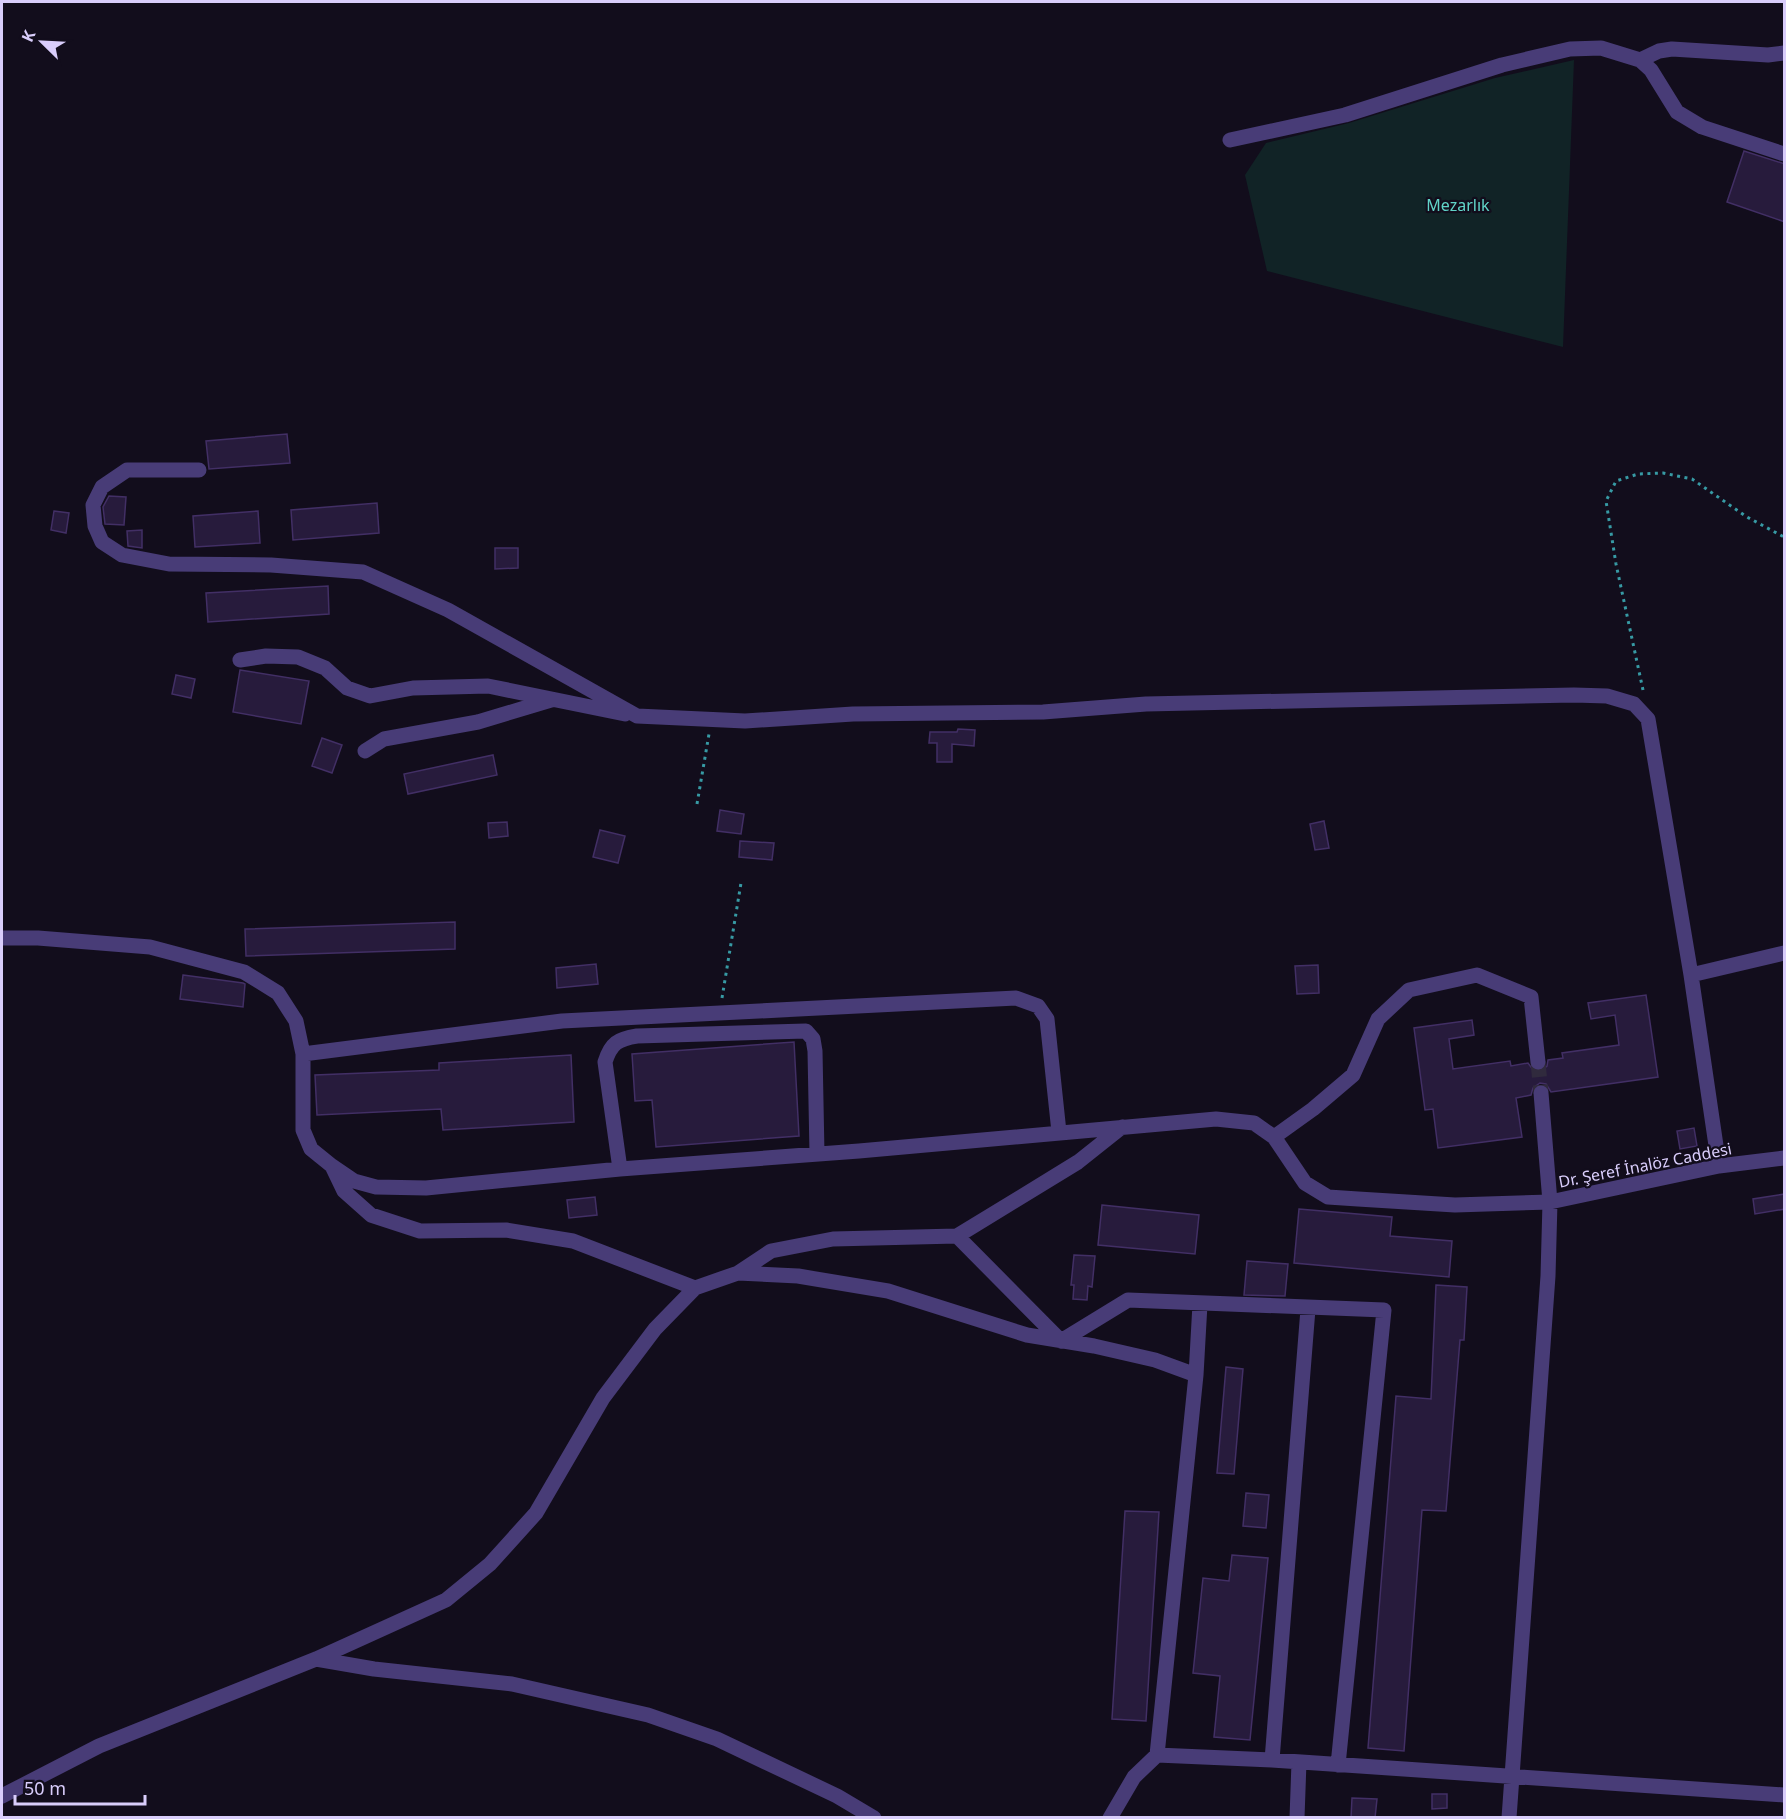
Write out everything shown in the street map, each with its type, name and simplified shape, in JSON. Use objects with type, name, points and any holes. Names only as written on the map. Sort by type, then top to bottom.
[{"type":"street","points":[[1230,140],[1345,115],[1502,64],[1570,49],[1601,48],[1640,60],[1651,70],[1677,112],[1702,127],[1785,154]]},
{"type":"street","points":[[1640,60],[1659,51],[1672,49],[1768,55],[1785,53]]},
{"type":"street","points":[[199,470],[127,470],[102,487],[93,505],[95,526],[102,542],[122,555],[169,564],[271,565],[363,572],[448,610],[637,716]]},
{"type":"street","points":[[240,660],[266,656],[298,657],[325,668],[347,688],[370,696],[413,688],[488,686],[637,716],[711,720],[746,721],[853,714],[1043,712],[1146,704],[1574,695],[1607,696],[1634,704],[1648,719],[1691,975],[1719,1166]]},
{"type":"street","points":[[365,751],[384,740],[478,722],[554,700]]},
{"type":"street","points":[[2,938],[38,938],[150,947],[244,972],[278,993],[296,1021],[303,1054],[303,1130],[312,1149],[354,1181],[376,1187],[426,1188],[620,1169],[1216,1119],[1254,1124],[1274,1137],[1305,1183],[1328,1197],[1455,1205],[1550,1202],[1548,1276],[1509,1818]]},
{"type":"street","points":[[1691,975],[1785,953]]},
{"type":"street","points":[[1274,1137],[1313,1109],[1353,1075],[1378,1019],[1409,990],[1477,975],[1532,997],[1538,1062]]},
{"type":"street","points":[[303,1054],[562,1021],[1016,998],[1038,1006],[1047,1019],[1059,1132]]},
{"type":"street","points":[[620,1169],[605,1062],[609,1049],[619,1039],[637,1036],[806,1032],[813,1039],[815,1051],[817,1154]]},
{"type":"street","name":"Dr. Şeref İnalöz Caddesi","points":[[1541,1094],[1550,1202],[1719,1166],[1785,1158]]},
{"type":"street","points":[[2,1796],[99,1746],[316,1659],[446,1600],[490,1564],[536,1513],[603,1398],[655,1329],[695,1288],[738,1273],[771,1251],[834,1239],[957,1236],[1078,1162],[1122,1127]]},
{"type":"street","points":[[332,1166],[344,1191],[371,1215],[420,1231],[506,1230],[573,1242],[695,1288]]},
{"type":"street","points":[[957,1236],[1061,1341]]},
{"type":"street","points":[[738,1273],[798,1276],[888,1292],[1028,1335],[1094,1346],[1155,1360],[1196,1375]]},
{"type":"street","points":[[1061,1341],[1128,1300],[1308,1309],[1384,1310],[1338,1765]]},
{"type":"street","points":[[1110,1818],[1134,1776],[1157,1755],[1196,1375],[1200,1304]]},
{"type":"street","points":[[1272,1760],[1308,1309]]},
{"type":"street","points":[[316,1659],[374,1669],[512,1684],[648,1715],[717,1739],[837,1796],[874,1818]]},
{"type":"street","points":[[1157,1755],[1272,1760],[1785,1795]]},
{"type":"street","points":[[1297,1818],[1299,1762]]},
{"type":"path","points":[[1648,719],[1616,564],[1606,501],[1616,481],[1638,474],[1663,473],[1692,479],[1747,518],[1785,537]]},
{"type":"path","points":[[697,804],[711,720]]},
{"type":"path","points":[[720,1012],[741,884]]},
{"type":"green space","name":"Mezarlık","points":[[1574,60],[1563,347],[1267,271],[1245,175],[1266,143],[1349,123],[1495,78]]},
{"type":"building","points":[[1744,151],[1785,164],[1785,222],[1727,202]]},
{"type":"building","points":[[287,434],[290,463],[209,469],[206,441]]},
{"type":"building","points":[[109,496],[126,497],[124,525],[105,524],[103,507]]},
{"type":"building","points":[[377,503],[379,533],[293,540],[291,510]]},
{"type":"building","points":[[54,511],[69,513],[66,533],[51,530]]},
{"type":"building","points":[[258,511],[260,543],[195,547],[193,516]]},
{"type":"building","points":[[142,530],[142,548],[128,546],[127,531]]},
{"type":"building","points":[[495,548],[518,548],[518,568],[495,569]]},
{"type":"building","points":[[328,586],[329,614],[208,622],[206,593]]},
{"type":"building","points":[[240,670],[309,681],[301,724],[233,712]]},
{"type":"building","points":[[176,675],[195,679],[191,698],[172,694]]},
{"type":"building","points":[[958,729],[975,730],[974,746],[952,744],[952,762],[937,762],[937,743],[929,743],[930,732],[957,732]]},
{"type":"building","points":[[322,738],[342,745],[332,773],[312,766]]},
{"type":"building","points":[[493,755],[497,775],[408,794],[404,774]]},
{"type":"building","points":[[720,810],[744,814],[741,834],[717,831]]},
{"type":"building","points":[[1324,821],[1329,848],[1315,850],[1310,824]]},
{"type":"building","points":[[507,822],[508,836],[489,838],[488,823]]},
{"type":"building","points":[[600,830],[625,836],[618,863],[593,857]]},
{"type":"building","points":[[740,841],[774,843],[772,860],[739,857]]},
{"type":"building","points":[[455,922],[455,949],[246,956],[245,929]]},
{"type":"building","points":[[596,964],[598,984],[557,988],[556,968]]},
{"type":"building","points":[[1318,965],[1319,993],[1297,994],[1295,966]]},
{"type":"building","points":[[183,975],[245,984],[243,1007],[180,999]]},
{"type":"building","points":[[1646,995],[1658,1077],[1551,1092],[1546,1084],[1540,1083],[1533,1088],[1531,1095],[1516,1098],[1522,1137],[1438,1148],[1433,1109],[1425,1110],[1414,1028],[1472,1020],[1474,1035],[1449,1039],[1453,1069],[1510,1061],[1511,1066],[1528,1063],[1534,1071],[1540,1072],[1547,1066],[1548,1060],[1563,1058],[1562,1053],[1619,1045],[1615,1015],[1591,1019],[1588,1003]]},
{"type":"building","points":[[794,1042],[799,1136],[656,1147],[652,1100],[635,1101],[632,1054]]},
{"type":"building","points":[[571,1055],[574,1122],[443,1130],[441,1109],[317,1115],[315,1075],[439,1070],[439,1063]]},
{"type":"building","points":[[1694,1128],[1697,1146],[1680,1149],[1677,1131]]},
{"type":"building","points":[[1785,1194],[1785,1209],[1755,1214],[1753,1199]]},
{"type":"building","points":[[595,1197],[597,1215],[569,1218],[567,1200]]},
{"type":"building","points":[[1102,1205],[1199,1215],[1195,1254],[1098,1245]]},
{"type":"building","points":[[1299,1209],[1392,1217],[1390,1236],[1452,1241],[1449,1277],[1294,1263]]},
{"type":"building","points":[[1074,1255],[1095,1256],[1092,1287],[1088,1286],[1087,1300],[1073,1299],[1074,1285],[1071,1285]]},
{"type":"building","points":[[1247,1261],[1288,1264],[1285,1296],[1244,1295]]},
{"type":"building","points":[[1436,1285],[1467,1287],[1464,1340],[1460,1340],[1446,1511],[1422,1510],[1404,1751],[1368,1748],[1396,1396],[1431,1399]]},
{"type":"building","points":[[1226,1367],[1243,1369],[1234,1474],[1217,1473]]},
{"type":"building","points":[[1246,1493],[1269,1495],[1266,1528],[1243,1526]]},
{"type":"building","points":[[1125,1511],[1159,1512],[1146,1721],[1112,1719]]},
{"type":"building","points":[[1232,1555],[1268,1558],[1250,1740],[1214,1737],[1220,1676],[1193,1673],[1203,1578],[1229,1581]]},
{"type":"building","points":[[1432,1794],[1447,1794],[1447,1808],[1432,1809]]},
{"type":"building","points":[[1352,1798],[1377,1799],[1375,1818],[1351,1818]]},
{"type":"tunnel","points":[[1538,1062],[1541,1093]]}]
